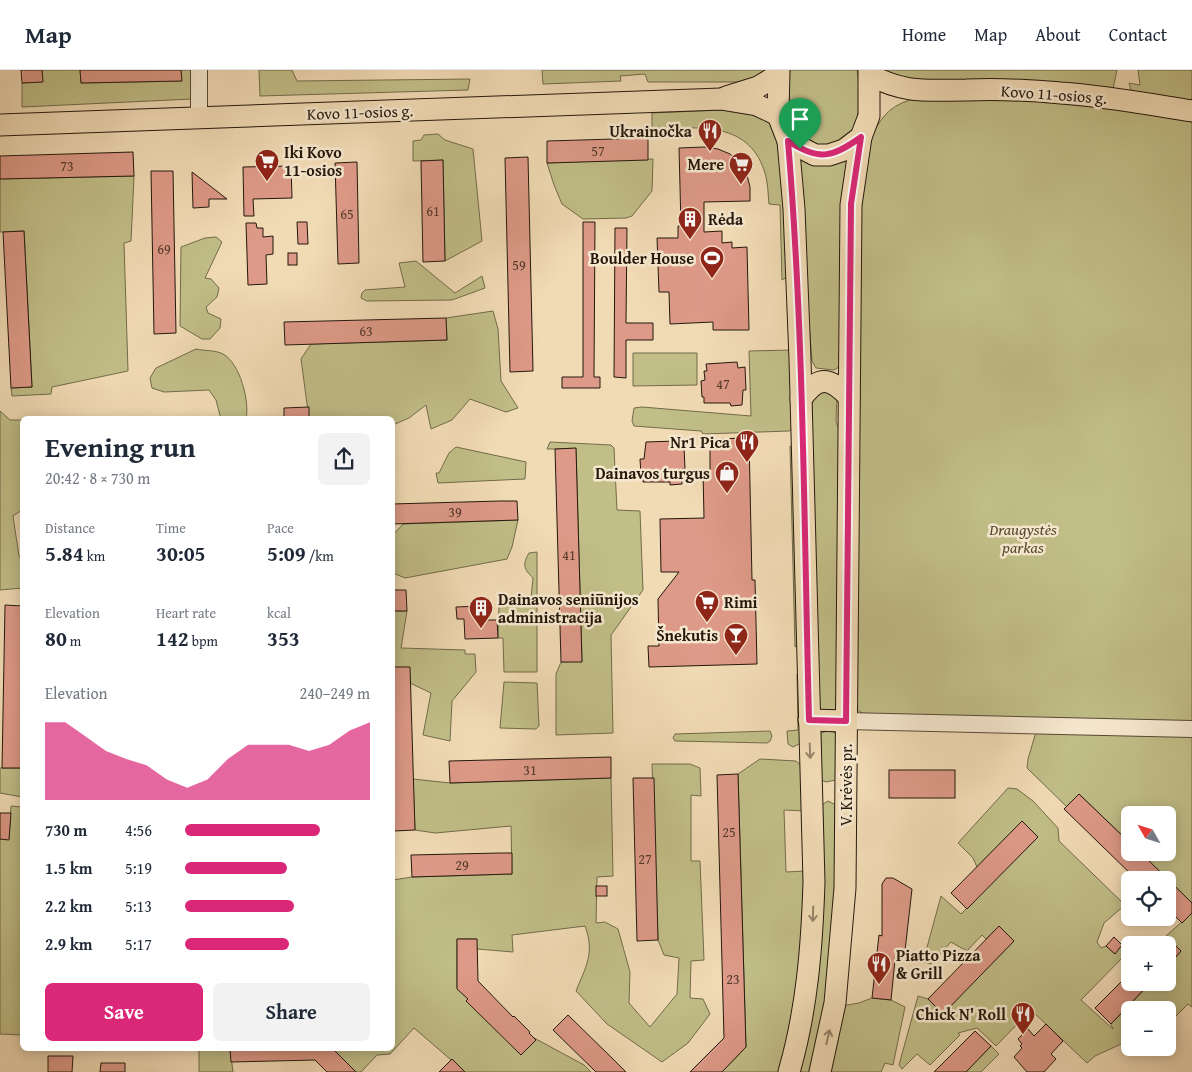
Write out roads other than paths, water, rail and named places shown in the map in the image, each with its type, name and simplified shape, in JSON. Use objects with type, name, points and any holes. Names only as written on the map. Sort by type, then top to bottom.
[{"type":"main road","name":"Kovo 11-osios g.","points":[[869,72],[885,83],[914,91],[966,90],[1062,93],[1124,99],[1192,111]]},
{"type":"main road","points":[[869,72],[869,116]]},
{"type":"main road","name":"Kovo 11-osios g.","points":[[721,99],[758,87],[778,73]]},
{"type":"main road","points":[[778,73],[778,116]]},
{"type":"main road","name":"Kovo 11-osios g.","points":[[869,116],[889,100],[914,91]]},
{"type":"main road","name":"Kovo 11-osios g.","points":[[0,125],[721,99],[757,105],[778,116]]},
{"type":"main road","name":"V. Krėvės pr.","points":[[778,116],[788,141],[794,209],[800,359],[814,882],[812,944],[805,995],[789,1072]]},
{"type":"main road","name":"V. Krėvės pr.","points":[[820,1072],[835,1003],[842,942],[845,888],[851,204],[861,137],[869,116]]},
{"type":"main road","points":[[788,141],[815,155],[829,155],[844,150],[861,137]]},
{"type":"main road","points":[[800,359],[813,370],[823,373],[840,370],[850,362]]},
{"type":"main road","points":[[801,399],[808,388],[822,381],[832,382],[849,397]]},
{"type":"main road","points":[[809,720],[846,721]]},
{"type":"main road","points":[[811,791],[846,791]]},
{"type":"street","points":[[199,70],[199,118]]},
{"type":"street","points":[[846,721],[1192,729]]},
{"type":"place","name":"Ukrainočka","points":[[710,152]]},
{"type":"place","name":"Iki Kovo 11-osios","points":[[267,182]]},
{"type":"place","name":"Mere","points":[[741,185]]},
{"type":"place","name":"Rėda","points":[[690,240]]},
{"type":"place","name":"Boulder House","points":[[712,279]]},
{"type":"place","name":"Nr1 Pica","points":[[747,463]]},
{"type":"place","name":"Dainavos turgus","points":[[727,494]]},
{"type":"place","name":"Rimi","points":[[707,623]]},
{"type":"place","name":"Dainavos seniūnijos administracija","points":[[481,629]]},
{"type":"place","name":"Šnekutis","points":[[736,656]]},
{"type":"place","name":"Piatto Pizza & Grill","points":[[879,985]]},
{"type":"place","name":"Chick N' Roll","points":[[1023,1035]]},
{"type":"park label","name":"Draugystės parkas","points":[[1023,538]]}]
